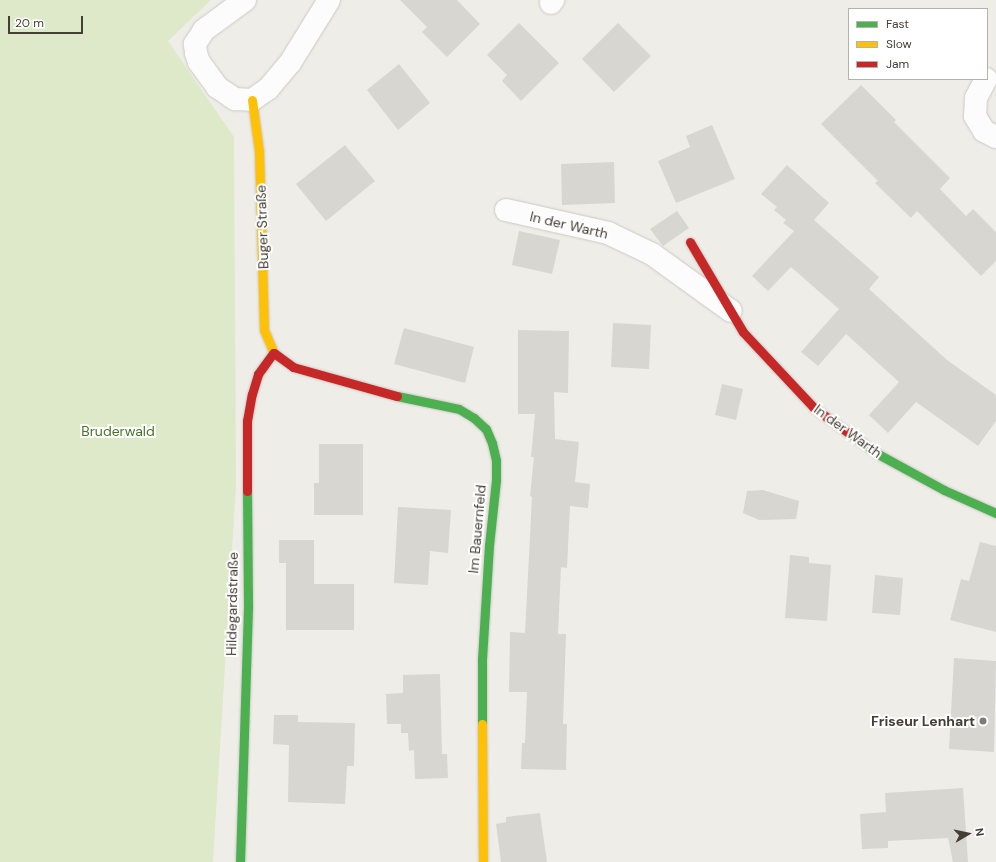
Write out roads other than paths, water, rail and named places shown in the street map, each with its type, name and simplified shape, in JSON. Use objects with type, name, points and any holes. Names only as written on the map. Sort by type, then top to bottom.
[{"type":"street","points":[[244,0],[204,30],[195,44],[198,62],[218,87],[235,99],[252,100],[268,89],[290,63],[329,0]]},
{"type":"street","points":[[988,78],[996,71]]},
{"type":"street","points":[[986,80],[976,98],[975,116],[984,131],[996,137]]},
{"type":"street","name":"Buger Straße","points":[[252,100],[259,151],[264,330],[274,353]]},
{"type":"street","name":"In der Warth","points":[[506,210],[608,233],[652,254],[731,311]]},
{"type":"street","name":"In der Warth","points":[[690,242],[743,332],[814,408],[878,454],[944,490],[996,512]]},
{"type":"street","name":"Hildegardstraße","points":[[240,862],[248,604],[247,421],[252,394],[258,374],[274,353]]},
{"type":"street","name":"Im Bauernfeld","points":[[274,353],[293,367],[385,394],[458,409],[474,418],[486,429],[492,443],[496,460],[496,480],[489,545],[482,661],[483,862]]},
{"type":"place","name":"Friseur Lenhart","points":[[983,721]]},
{"type":"park label","name":"Bruderwald","points":[[118,431]]}]
